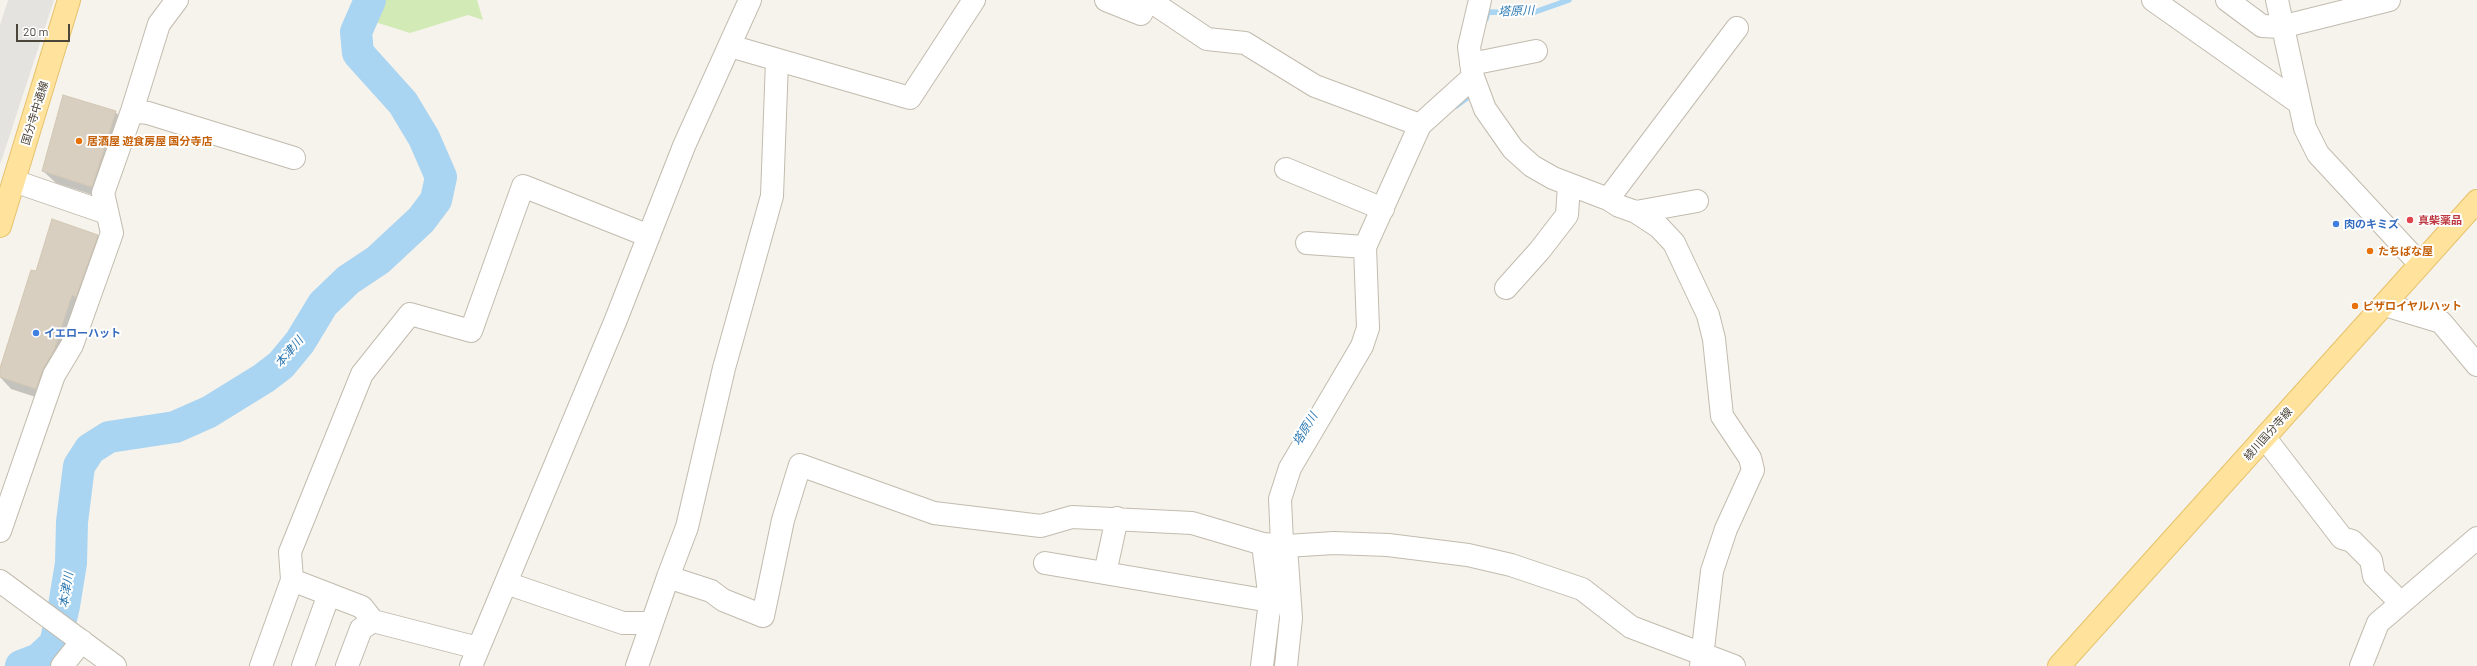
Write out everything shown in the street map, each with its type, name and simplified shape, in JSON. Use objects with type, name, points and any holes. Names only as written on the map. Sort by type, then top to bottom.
[{"type":"main road","name":"国分寺中通線","points":[[0,226],[69,0]]},
{"type":"main road","name":"綾川国分寺線","points":[[2059,666],[2386,305],[2420,264],[2477,201]]},
{"type":"street","points":[[0,531],[54,375],[72,345],[112,234],[103,193],[132,111],[159,24],[177,0]]},
{"type":"street","points":[[292,580],[362,607],[373,621],[475,657],[650,236],[684,146],[750,0]]},
{"type":"street","points":[[730,46],[777,61],[910,98],[974,0]]},
{"type":"street","points":[[1106,0],[1141,14],[1148,0],[1207,38],[1246,43],[1315,86],[1420,125]]},
{"type":"street","points":[[1480,0],[1469,47],[1477,66],[1485,109],[1513,149],[1532,166],[1553,178],[1608,199],[1619,206],[1636,212],[1659,227],[1674,243],[1708,315],[1714,339],[1722,416],[1750,458],[1753,470],[1726,529],[1712,571],[1702,659]]},
{"type":"street","points":[[2153,0],[2299,102]]},
{"type":"street","points":[[2227,0],[2262,26],[2281,27],[2389,0]]},
{"type":"street","points":[[2277,0],[2281,27],[2304,128],[2318,154],[2420,264]]},
{"type":"street","points":[[1608,199],[1737,28]]},
{"type":"street","points":[[1286,666],[1290,618],[1286,546],[1282,543],[1280,499],[1290,468],[1362,346],[1368,328],[1365,247],[1420,125],[1477,66],[1536,51]]},
{"type":"street","points":[[637,666],[687,528],[724,368],[772,196],[777,61]]},
{"type":"street","points":[[132,111],[148,113],[294,158]]},
{"type":"street","points":[[1286,170],[1383,209]]},
{"type":"street","points":[[14,181],[107,213]]},
{"type":"street","points":[[1506,288],[1540,250],[1567,215],[1569,185]]},
{"type":"street","points":[[261,666],[292,580],[290,552],[362,374],[410,314],[471,331],[523,186],[650,236]]},
{"type":"street","points":[[1636,212],[1697,201]]},
{"type":"street","points":[[1307,243],[1365,247]]},
{"type":"street","points":[[2386,305],[2440,322],[2477,365]]},
{"type":"street","points":[[2265,438],[2342,538],[2352,541],[2371,560],[2374,576],[2401,603]]},
{"type":"street","points":[[668,577],[711,591],[723,600],[763,616],[783,520],[800,465],[934,514],[1041,526],[1072,516],[1192,523],[1263,544],[1286,546],[1334,543],[1388,545],[1468,555],[1511,564],[1582,589],[1630,627],[1702,659],[1734,666]]},
{"type":"street","points":[[1105,573],[1117,518]]},
{"type":"street","points":[[2362,666],[2378,622],[2477,538]]},
{"type":"street","points":[[1262,666],[1270,601],[1263,544]]},
{"type":"street","points":[[1044,563],[1270,601]]},
{"type":"street","points":[[0,581],[115,666]]},
{"type":"street","points":[[506,584],[623,622],[652,623]]},
{"type":"street","points":[[303,666],[329,594]]},
{"type":"street","points":[[347,666],[361,629],[373,621]]},
{"type":"street","points":[[62,666],[77,638]]},
{"type":"green space","points":[[386,0],[477,0],[483,20],[468,15],[410,33],[375,22]]},
{"type":"shaded area","points":[[8,0],[54,0],[0,165],[0,25]]},
{"type":"building","name":"居酒屋 遊食房屋 国分寺店","points":[[63,95],[116,111],[92,187],[42,171]]},
{"type":"building","name":"イエローハット","points":[[52,219],[98,235],[76,297],[72,295],[54,350],[43,369],[36,389],[0,377],[0,368],[31,270],[36,271]]},
{"type":"waterway","name":"本津川","points":[[21,666],[39,659],[55,644],[64,606],[71,563],[72,522],[79,466],[90,449],[109,437],[175,427],[209,412],[264,378],[281,365],[300,342],[323,304],[348,280],[378,260],[421,220],[436,200],[441,177],[424,138],[403,103],[358,53],[356,32],[370,0]]},
{"type":"waterway","name":"塔原川","points":[[1486,19],[1488,12],[1532,13],[1569,0]]},
{"type":"waterway","name":"塔原川","points":[[1456,106],[1467,98]]},
{"type":"place","name":"居酒屋 遊食房屋 国分寺店","points":[[79,141]]},
{"type":"place","name":"真柴薬品","points":[[2410,220]]},
{"type":"place","name":"肉のキミズ","points":[[2336,224]]},
{"type":"place","name":"たちばな屋","points":[[2370,251]]},
{"type":"place","name":"ピザロイヤルハット","points":[[2355,306]]},
{"type":"place","name":"イエローハット","points":[[36,333]]}]
